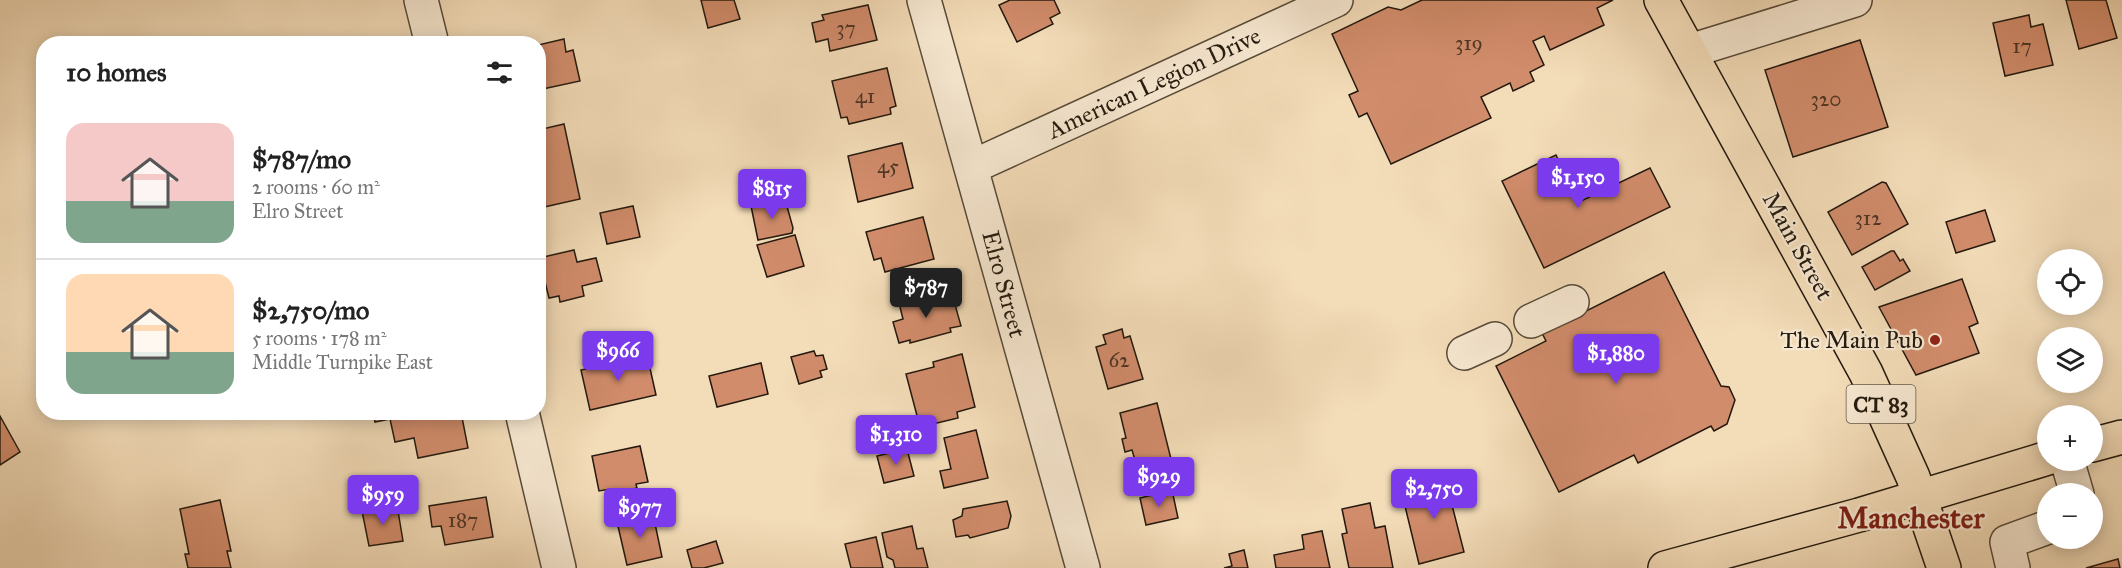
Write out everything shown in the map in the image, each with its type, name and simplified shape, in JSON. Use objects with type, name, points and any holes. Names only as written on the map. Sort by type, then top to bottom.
[{"type":"main road","name":"Main Street","points":[[1661,0],[1856,354],[1891,426],[1921,497],[1944,568]]},
{"type":"main road","points":[[2103,442],[2122,437]]},
{"type":"main road","points":[[1665,568],[1921,497],[2037,461]]},
{"type":"street","points":[[421,0],[430,36]]},
{"type":"street","name":"Elro Street","points":[[924,0],[1083,568]]},
{"type":"street","name":"American Legion Drive","points":[[972,166],[1335,0]]},
{"type":"street","points":[[1690,51],[1855,0]]},
{"type":"street","points":[[1531,321],[1572,302]]},
{"type":"street","points":[[1464,353],[1495,339]]},
{"type":"street","points":[[524,420],[559,568]]},
{"type":"street","points":[[2013,568],[2007,542],[2037,531]]},
{"type":"building","points":[[701,0],[734,0],[740,19],[708,28]]},
{"type":"building","points":[[1010,0],[1054,0],[1060,13],[1050,18],[1053,24],[1017,42],[999,5]]},
{"type":"building","points":[[1422,0],[1613,0],[1597,8],[1604,25],[1550,50],[1544,36],[1533,41],[1544,65],[1530,72],[1534,81],[1513,91],[1510,83],[1481,97],[1491,118],[1391,164],[1367,113],[1359,117],[1349,95],[1358,91],[1332,34],[1388,7],[1401,10]]},
{"type":"building","points":[[2066,0],[2106,0],[2117,38],[2079,49]]},
{"type":"building","points":[[868,5],[877,40],[830,51],[828,39],[816,42],[812,23],[824,20],[822,15]]},
{"type":"building","points":[[2029,15],[2031,27],[2043,24],[2053,65],[2005,76],[1993,23]]},
{"type":"building","points":[[564,39],[566,52],[573,50],[580,81],[546,88],[546,43]]},
{"type":"building","points":[[1860,40],[1888,127],[1793,157],[1765,70]]},
{"type":"building","points":[[887,68],[896,106],[890,108],[891,114],[849,124],[847,117],[841,118],[832,81]]},
{"type":"building","points":[[564,124],[580,199],[546,207],[546,128]]},
{"type":"building","points":[[902,143],[913,188],[858,202],[848,156]]},
{"type":"building","points":[[1556,155],[1579,202],[1650,168],[1670,207],[1544,268],[1502,181]]},
{"type":"building","points":[[1882,182],[1886,183],[1908,224],[1852,255],[1828,212]]},
{"type":"building","points":[[785,199],[793,228],[792,233],[758,240],[751,206]]},
{"type":"building","points":[[633,206],[640,237],[607,244],[600,213]]},
{"type":"building","points":[[1985,210],[1995,241],[1956,253],[1946,222]]},
{"type":"building","points":[[923,217],[934,259],[885,272],[881,258],[874,260],[866,232]]},
{"type":"building","points":[[795,235],[804,266],[767,277],[757,245]]},
{"type":"building","points":[[574,250],[577,262],[596,258],[602,281],[582,286],[584,296],[560,302],[559,296],[549,298],[546,286],[546,256]]},
{"type":"building","points":[[1894,251],[1900,261],[1903,259],[1910,271],[1875,290],[1862,267]]},
{"type":"building","points":[[1664,272],[1721,386],[1729,387],[1735,400],[1727,424],[1714,431],[1711,426],[1638,463],[1634,455],[1559,492],[1496,366],[1546,341],[1542,333]]},
{"type":"building","name":"The Main Pub","points":[[1962,279],[1978,323],[1969,327],[1979,353],[1916,375],[1879,307]]},
{"type":"building","points":[[940,292],[944,304],[954,301],[961,326],[950,328],[951,332],[910,343],[910,340],[899,343],[893,322],[903,319],[899,303]]},
{"type":"building","points":[[1122,329],[1124,338],[1130,336],[1143,379],[1108,389],[1096,347],[1106,344],[1103,335]]},
{"type":"building","points":[[814,351],[816,356],[823,355],[827,369],[820,371],[822,377],[799,384],[791,357]]},
{"type":"building","points":[[962,354],[975,407],[957,412],[958,418],[920,427],[906,374],[934,367],[933,362]]},
{"type":"building","points":[[647,355],[656,395],[590,410],[581,370]]},
{"type":"building","points":[[761,363],[768,394],[717,407],[709,376]]},
{"type":"building","points":[[1157,403],[1171,459],[1137,467],[1132,450],[1125,452],[1122,439],[1126,438],[1120,413]]},
{"type":"building","points":[[0,416],[20,452],[0,465]]},
{"type":"building","points":[[390,420],[463,420],[468,448],[418,458],[414,438],[395,442]]},
{"type":"building","points":[[976,430],[988,478],[944,488],[940,471],[951,469],[944,438]]},
{"type":"building","points":[[640,446],[648,482],[636,484],[637,488],[611,494],[610,489],[599,491],[592,456]]},
{"type":"building","points":[[907,449],[914,476],[884,483],[877,456]]},
{"type":"building","points":[[1443,470],[1464,552],[1419,564],[1404,502],[1423,497],[1418,477]]},
{"type":"building","points":[[1172,490],[1178,518],[1146,525],[1140,498]]},
{"type":"building","points":[[486,497],[493,537],[445,545],[441,526],[432,527],[429,506]]},
{"type":"building","points":[[220,500],[231,551],[227,551],[231,568],[188,568],[185,554],[189,554],[180,509]]},
{"type":"building","points":[[1007,501],[1011,516],[1008,528],[970,538],[968,535],[956,537],[953,520],[962,516],[963,509]]},
{"type":"building","points":[[1370,503],[1375,528],[1385,526],[1393,568],[1349,568],[1342,534],[1347,533],[1342,509]]},
{"type":"building","points":[[397,505],[403,541],[369,546],[362,511]]},
{"type":"building","points":[[653,514],[662,557],[627,565],[617,522]]},
{"type":"building","points":[[912,526],[917,549],[923,548],[928,568],[895,568],[893,560],[887,557],[882,533]]},
{"type":"building","points":[[1322,531],[1330,568],[1276,568],[1274,555],[1304,549],[1302,535]]},
{"type":"building","points":[[876,537],[883,568],[851,568],[845,544]]},
{"type":"building","points":[[716,541],[723,563],[704,568],[692,568],[687,550]]},
{"type":"building","points":[[1244,550],[1248,568],[1224,568],[1232,566],[1229,554]]},
{"type":"building","points":[[2118,559],[2120,568],[2086,568]]},
{"type":"place","name":"The Main Pub","points":[[1935,340]]},
{"type":"district","name":"Manchester","points":[[1911,518]]}]
